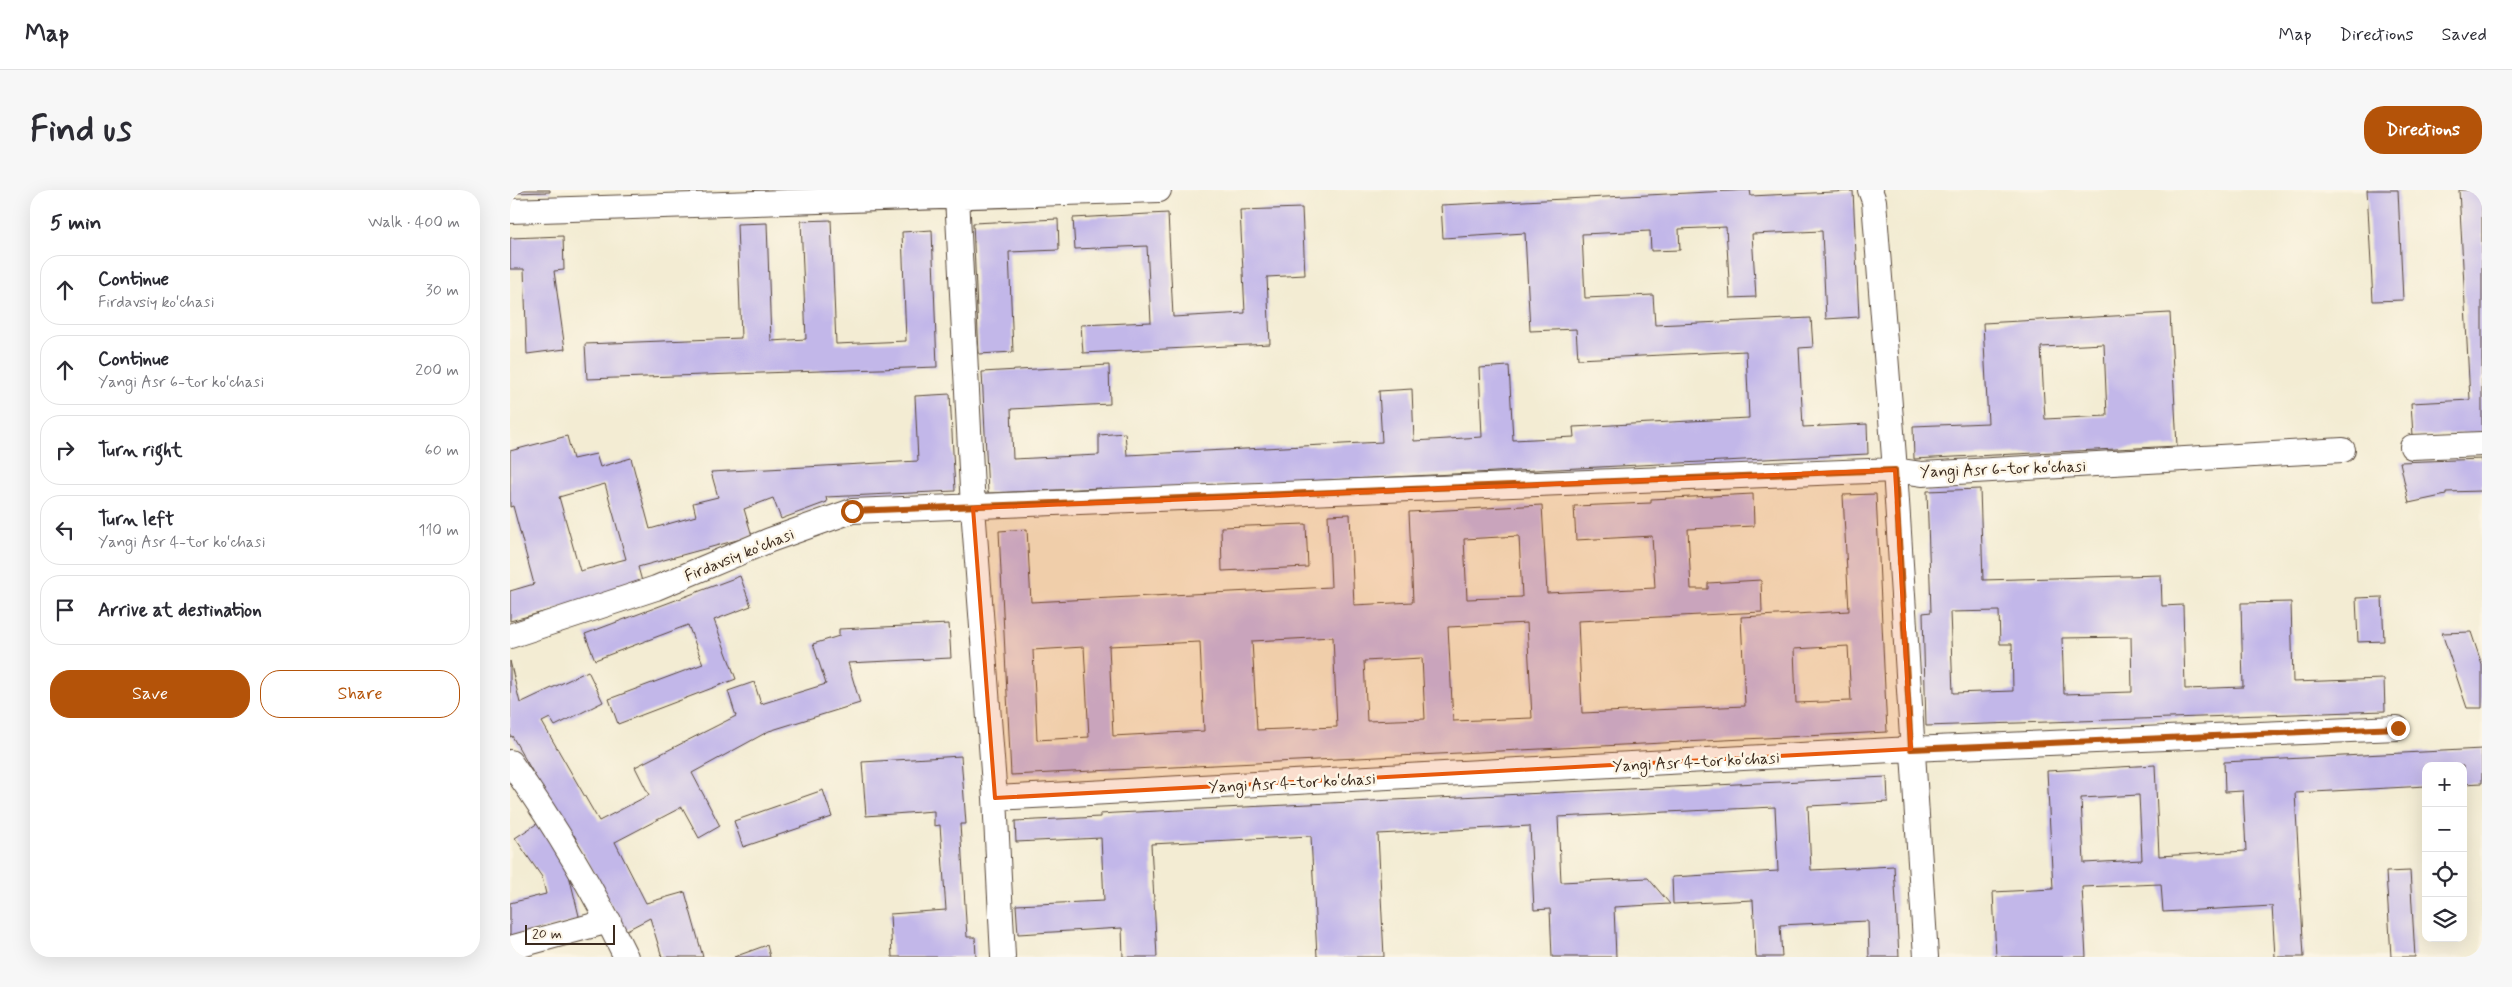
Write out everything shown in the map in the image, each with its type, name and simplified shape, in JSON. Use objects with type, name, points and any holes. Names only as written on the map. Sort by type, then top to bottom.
[{"type":"street","points":[[510,211],[1159,190]]},
{"type":"street","points":[[1870,190],[1874,201],[1895,470],[1911,749],[1926,957]]},
{"type":"street","points":[[957,196],[973,508],[996,798],[1004,957]]},
{"type":"street","points":[[2412,447],[2482,444]]},
{"type":"street","name":"Yangi Asr 6-tor koʻchasi","points":[[973,508],[1895,470],[1922,474],[2343,450]]},
{"type":"street","name":"Firdavsiy koʻchasi","points":[[510,636],[656,588],[770,540],[852,511],[973,508]]},
{"type":"street","name":"Yangi Asr 4-tor koʻchasi","points":[[996,798],[1911,749],[2398,728]]},
{"type":"street","points":[[510,762],[526,784],[608,921],[626,957]]},
{"type":"street","points":[[510,948],[608,921]]},
{"type":"highlighted area","points":[[1895,470],[1911,749],[995,798],[973,508]]},
{"type":"building","points":[[510,190],[550,190],[550,192],[510,193]]},
{"type":"building","points":[[1750,190],[1751,196],[1853,191],[1859,317],[1826,319],[1822,231],[1752,234],[1756,297],[1730,298],[1726,227],[1679,229],[1680,250],[1651,251],[1650,231],[1582,234],[1585,298],[1653,295],[1655,325],[1811,318],[1813,347],[1799,348],[1803,427],[1867,424],[1868,454],[1101,491],[1101,488],[988,493],[982,372],[1109,365],[1110,404],[1011,409],[1013,459],[1099,455],[1099,435],[1125,433],[1127,455],[1382,442],[1379,391],[1412,389],[1414,441],[1482,437],[1479,368],[1509,366],[1513,440],[1574,437],[1573,427],[1749,418],[1746,351],[1578,359],[1576,329],[1530,331],[1525,233],[1443,238],[1441,205]]},
{"type":"building","points":[[2367,190],[2398,190],[2403,300],[2373,301]]},
{"type":"building","points":[[2459,190],[2482,190],[2482,432],[2413,436],[2411,403],[2470,400]]},
{"type":"building","points":[[1302,208],[1305,275],[1267,277],[1270,344],[1083,353],[1081,325],[1151,322],[1147,246],[1075,249],[1073,218],[1168,213],[1173,317],[1245,313],[1240,210]]},
{"type":"building","points":[[1058,219],[1059,250],[1009,252],[1013,352],[979,354],[973,223]]},
{"type":"building","points":[[831,220],[836,344],[906,341],[902,232],[932,230],[937,367],[587,379],[585,344],[741,338],[737,224],[767,223],[771,341],[806,339],[801,221]]},
{"type":"building","points":[[563,236],[564,270],[554,271],[565,349],[527,354],[524,269],[510,269],[510,238]]},
{"type":"building","points":[[2170,313],[2177,446],[1914,459],[1913,426],[1988,423],[1983,323]],"holes":[[[2104,344],[2107,416],[2045,419],[2041,347]]]},
{"type":"building","points":[[950,394],[955,491],[826,497],[827,502],[781,519],[773,498],[744,509],[752,536],[638,567],[643,585],[510,621],[510,591],[534,584],[513,506],[510,507],[510,451],[567,436],[573,459],[596,454],[600,467],[631,458],[650,529],[696,516],[693,503],[718,497],[711,472],[918,461],[915,396]],"holes":[[[605,484],[626,559],[580,571],[559,497]]]},
{"type":"building","points":[[2482,459],[2482,491],[2446,492],[2446,495],[2409,503],[2400,462]]},
{"type":"building","points":[[1980,489],[1983,580],[2161,575],[2162,606],[2183,605],[2185,689],[2243,687],[2241,603],[2291,602],[2293,682],[2384,679],[2385,711],[1926,726],[1923,613],[1931,612],[1927,491]],"holes":[[[1999,611],[2000,644],[2012,644],[2013,691],[1953,693],[1950,612]],[[2131,637],[2132,692],[2064,694],[2062,638]]]},
{"type":"building","points":[[1753,494],[1754,526],[1688,529],[1691,589],[1708,589],[1708,583],[1761,580],[1762,612],[1578,621],[1582,713],[1745,706],[1741,617],[1849,611],[1843,495],[1876,494],[1887,732],[1011,775],[999,531],[1027,529],[1031,602],[1331,587],[1328,515],[1350,514],[1354,605],[1413,602],[1409,512],[1542,505],[1547,593],[1655,588],[1652,536],[1576,540],[1574,506],[1651,503],[1651,499]],"holes":[[[1519,536],[1522,597],[1467,599],[1464,539]],[[1527,623],[1532,718],[1453,721],[1448,627]],[[1333,637],[1337,727],[1257,730],[1252,641]],[[1200,642],[1204,731],[1113,736],[1109,646]],[[1848,646],[1851,701],[1796,703],[1794,649]],[[1084,647],[1089,737],[1037,740],[1033,650]],[[1422,658],[1425,719],[1367,721],[1364,661]]]},
{"type":"building","points":[[1306,524],[1308,567],[1222,571],[1221,527]]},
{"type":"building","points":[[740,576],[751,606],[714,620],[736,679],[618,724],[609,699],[703,664],[688,625],[595,660],[585,634]]},
{"type":"building","points":[[2382,597],[2384,641],[2358,642],[2356,598]]},
{"type":"building","points":[[949,624],[951,658],[848,663],[860,703],[769,731],[692,773],[720,826],[699,838],[682,807],[615,842],[646,903],[685,892],[703,957],[662,957],[650,918],[625,931],[574,835],[570,837],[512,736],[510,737],[510,661],[520,703],[588,671],[603,702],[555,726],[550,718],[542,722],[599,821],[649,795],[635,767],[736,716],[728,691],[754,682],[761,704],[826,684],[813,644],[839,636],[839,629]]},
{"type":"building","points":[[2471,632],[2482,665],[2482,708],[2467,708],[2442,633]]},
{"type":"building","points":[[2482,749],[2482,783],[2467,784],[2467,762],[2422,762],[2422,786],[2295,793],[2304,957],[2275,957],[2272,906],[2163,912],[2161,884],[2082,887],[2086,957],[1996,957],[1993,892],[2053,889],[2047,771],[2155,765],[2159,856],[2246,851],[2243,791],[2225,792],[2224,762]],"holes":[[[2139,795],[2142,860],[2084,863],[2081,798]]]},
{"type":"building","points":[[961,756],[966,824],[960,824],[967,937],[975,937],[976,957],[892,957],[890,914],[946,910],[940,825],[934,826],[934,811],[866,816],[862,762]]},
{"type":"building","points":[[1887,777],[1888,802],[1808,806],[1811,870],[1894,866],[1899,957],[1869,957],[1868,921],[1780,925],[1782,957],[1756,957],[1753,900],[1673,904],[1672,877],[1778,871],[1775,807],[1558,817],[1561,882],[1648,878],[1670,904],[1614,907],[1616,957],[1552,957],[1550,909],[1534,910],[1530,826],[1378,834],[1384,957],[1317,957],[1311,836],[1151,844],[1157,957],[1123,957],[1122,928],[1018,934],[1016,905],[1104,901],[1101,838],[1016,842],[1015,821],[1100,817],[1100,814],[1116,813]]},
{"type":"building","points":[[823,790],[832,817],[743,847],[734,821]]},
{"type":"building","points":[[538,823],[567,867],[580,920],[510,937],[510,903],[546,894],[542,877],[515,838]]},
{"type":"building","points":[[2410,871],[2415,957],[2391,957],[2386,872]]},
{"type":"building","points":[[767,945],[770,957],[734,957]]},
{"type":"route","points":[[852,511],[973,508],[1895,470],[1911,749],[2398,728]]}]
